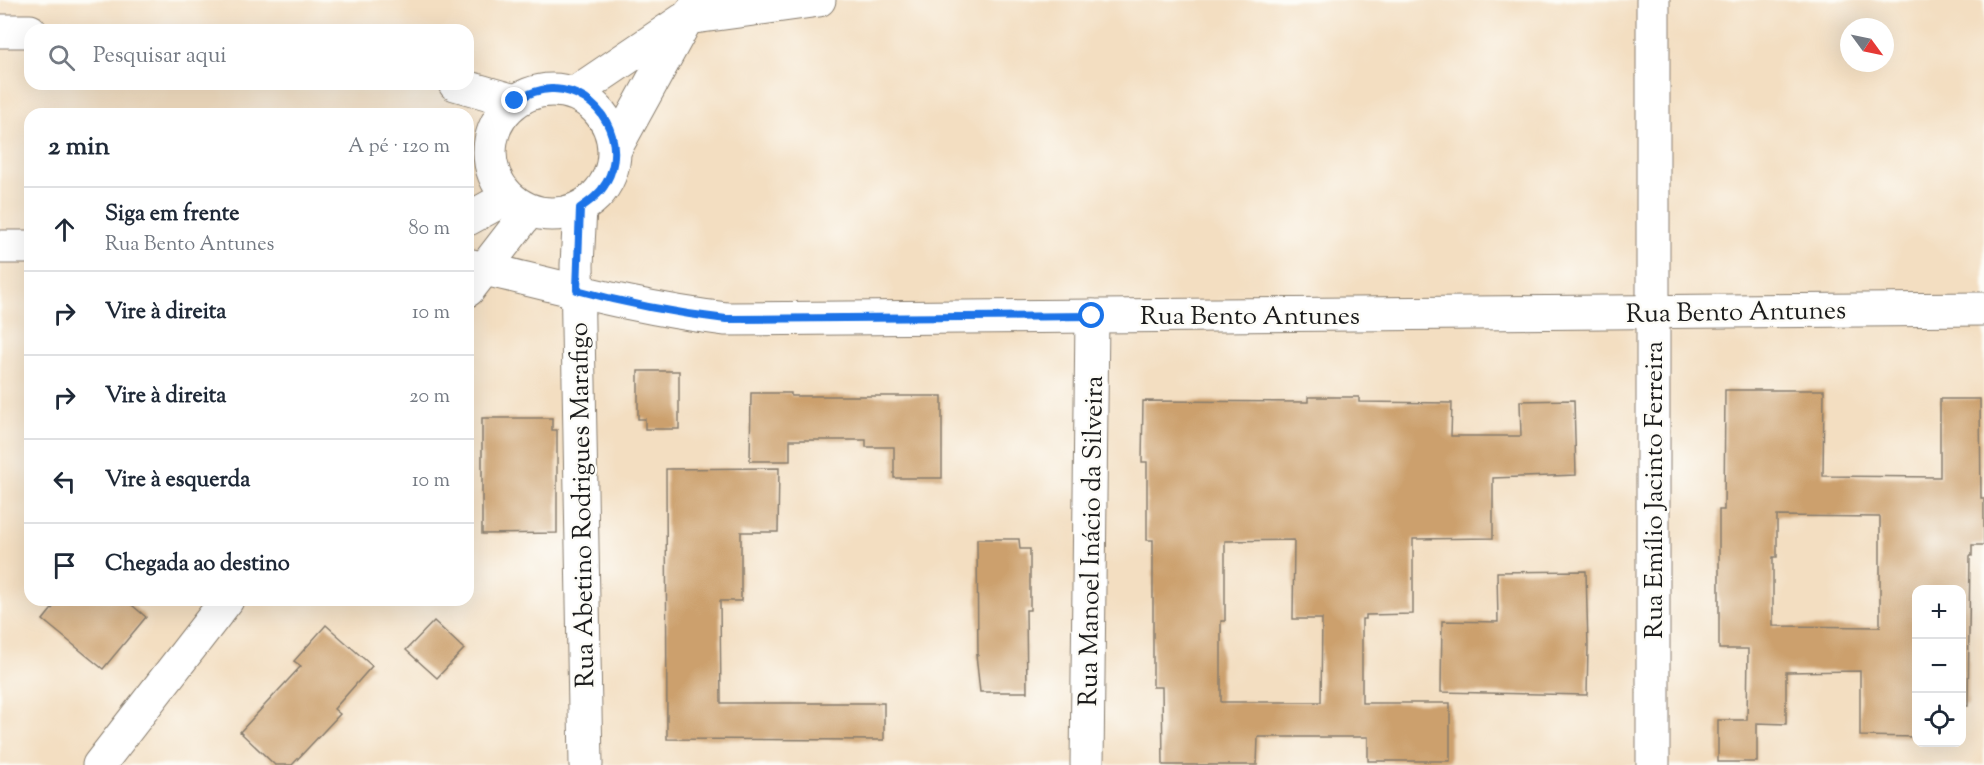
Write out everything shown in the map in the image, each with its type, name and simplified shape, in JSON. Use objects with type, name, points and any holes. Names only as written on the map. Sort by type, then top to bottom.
[{"type":"street","points":[[575,93],[694,9],[819,0]]},
{"type":"street","name":"Rua Emílio Jacinto Ferreira","points":[[1653,0],[1653,765]]},
{"type":"street","points":[[615,149],[694,9]]},
{"type":"street","points":[[0,31],[24,31]]},
{"type":"street","points":[[555,89],[575,93],[591,102],[603,115],[611,131],[615,149],[613,167],[606,184],[595,198],[580,208],[546,215],[519,204],[495,179],[490,158],[491,136],[500,116],[515,101],[534,91],[555,89]]},
{"type":"street","points":[[474,90],[515,101]]},
{"type":"street","points":[[474,217],[519,204]]},
{"type":"street","points":[[474,275],[519,204]]},
{"type":"street","name":"Rua Abetino Rodrigues Marafigo","points":[[580,208],[577,290],[586,765]]},
{"type":"street","points":[[0,247],[24,247]]},
{"type":"street","name":"Rua Bento Antunes","points":[[474,275],[577,290],[620,302],[675,313],[726,319],[1984,309]]},
{"type":"street","name":"Rua Manoel Inácio da Silveira","points":[[1088,765],[1092,316]]},
{"type":"street","points":[[99,765],[222,606]]},
{"type":"building","points":[[638,371],[679,371],[679,429],[645,429],[645,419],[638,419]]},
{"type":"building","points":[[1725,390],[1824,390],[1823,476],[1940,477],[1940,399],[1980,399],[1984,545],[1972,545],[1972,556],[1970,556],[1968,706],[1966,706],[1966,585],[1912,585],[1912,737],[1860,736],[1860,671],[1786,672],[1786,724],[1757,723],[1757,762],[1718,762],[1718,720],[1747,720],[1748,649],[1719,649],[1719,510],[1724,510]],"holes":[[[1777,516],[1880,517],[1880,627],[1773,626],[1773,557],[1777,557]]]},
{"type":"building","points":[[751,393],[791,393],[791,396],[942,396],[942,478],[894,478],[894,447],[866,447],[866,440],[790,440],[790,461],[750,461]]},
{"type":"building","points":[[1308,397],[1359,397],[1359,402],[1452,403],[1451,436],[1521,436],[1520,401],[1574,400],[1576,475],[1493,478],[1493,538],[1413,539],[1413,614],[1366,615],[1366,619],[1362,619],[1362,703],[1450,703],[1450,761],[1368,761],[1368,737],[1258,737],[1257,765],[1163,765],[1162,687],[1153,687],[1153,540],[1147,540],[1147,462],[1142,462],[1143,401],[1308,402]],"holes":[[[1294,540],[1293,619],[1322,619],[1321,702],[1221,702],[1221,621],[1225,621],[1225,541]]]},
{"type":"building","points":[[482,418],[552,418],[552,430],[557,430],[557,533],[482,534]]},
{"type":"building","points":[[779,468],[778,532],[741,532],[741,601],[720,601],[721,703],[884,703],[884,740],[667,739],[666,469]]},
{"type":"building","points":[[977,539],[1019,539],[1020,549],[1030,549],[1030,610],[1026,610],[1027,692],[980,692],[976,654],[978,655]]},
{"type":"building","points":[[1586,571],[1587,695],[1441,692],[1442,621],[1498,622],[1497,572]]},
{"type":"building","points":[[54,606],[133,606],[146,617],[103,669],[43,620]]},
{"type":"building","points":[[434,621],[464,649],[437,678],[406,650]]},
{"type":"building","points":[[326,625],[372,666],[334,709],[340,714],[292,765],[275,765],[240,732],[301,666],[294,661]]},
{"type":"route","points":[[515,101],[534,91],[555,89],[575,93],[591,102],[603,115],[611,131],[615,149],[613,167],[606,184],[595,198],[580,208],[577,290],[620,302],[675,313],[726,319],[1092,316]]}]
